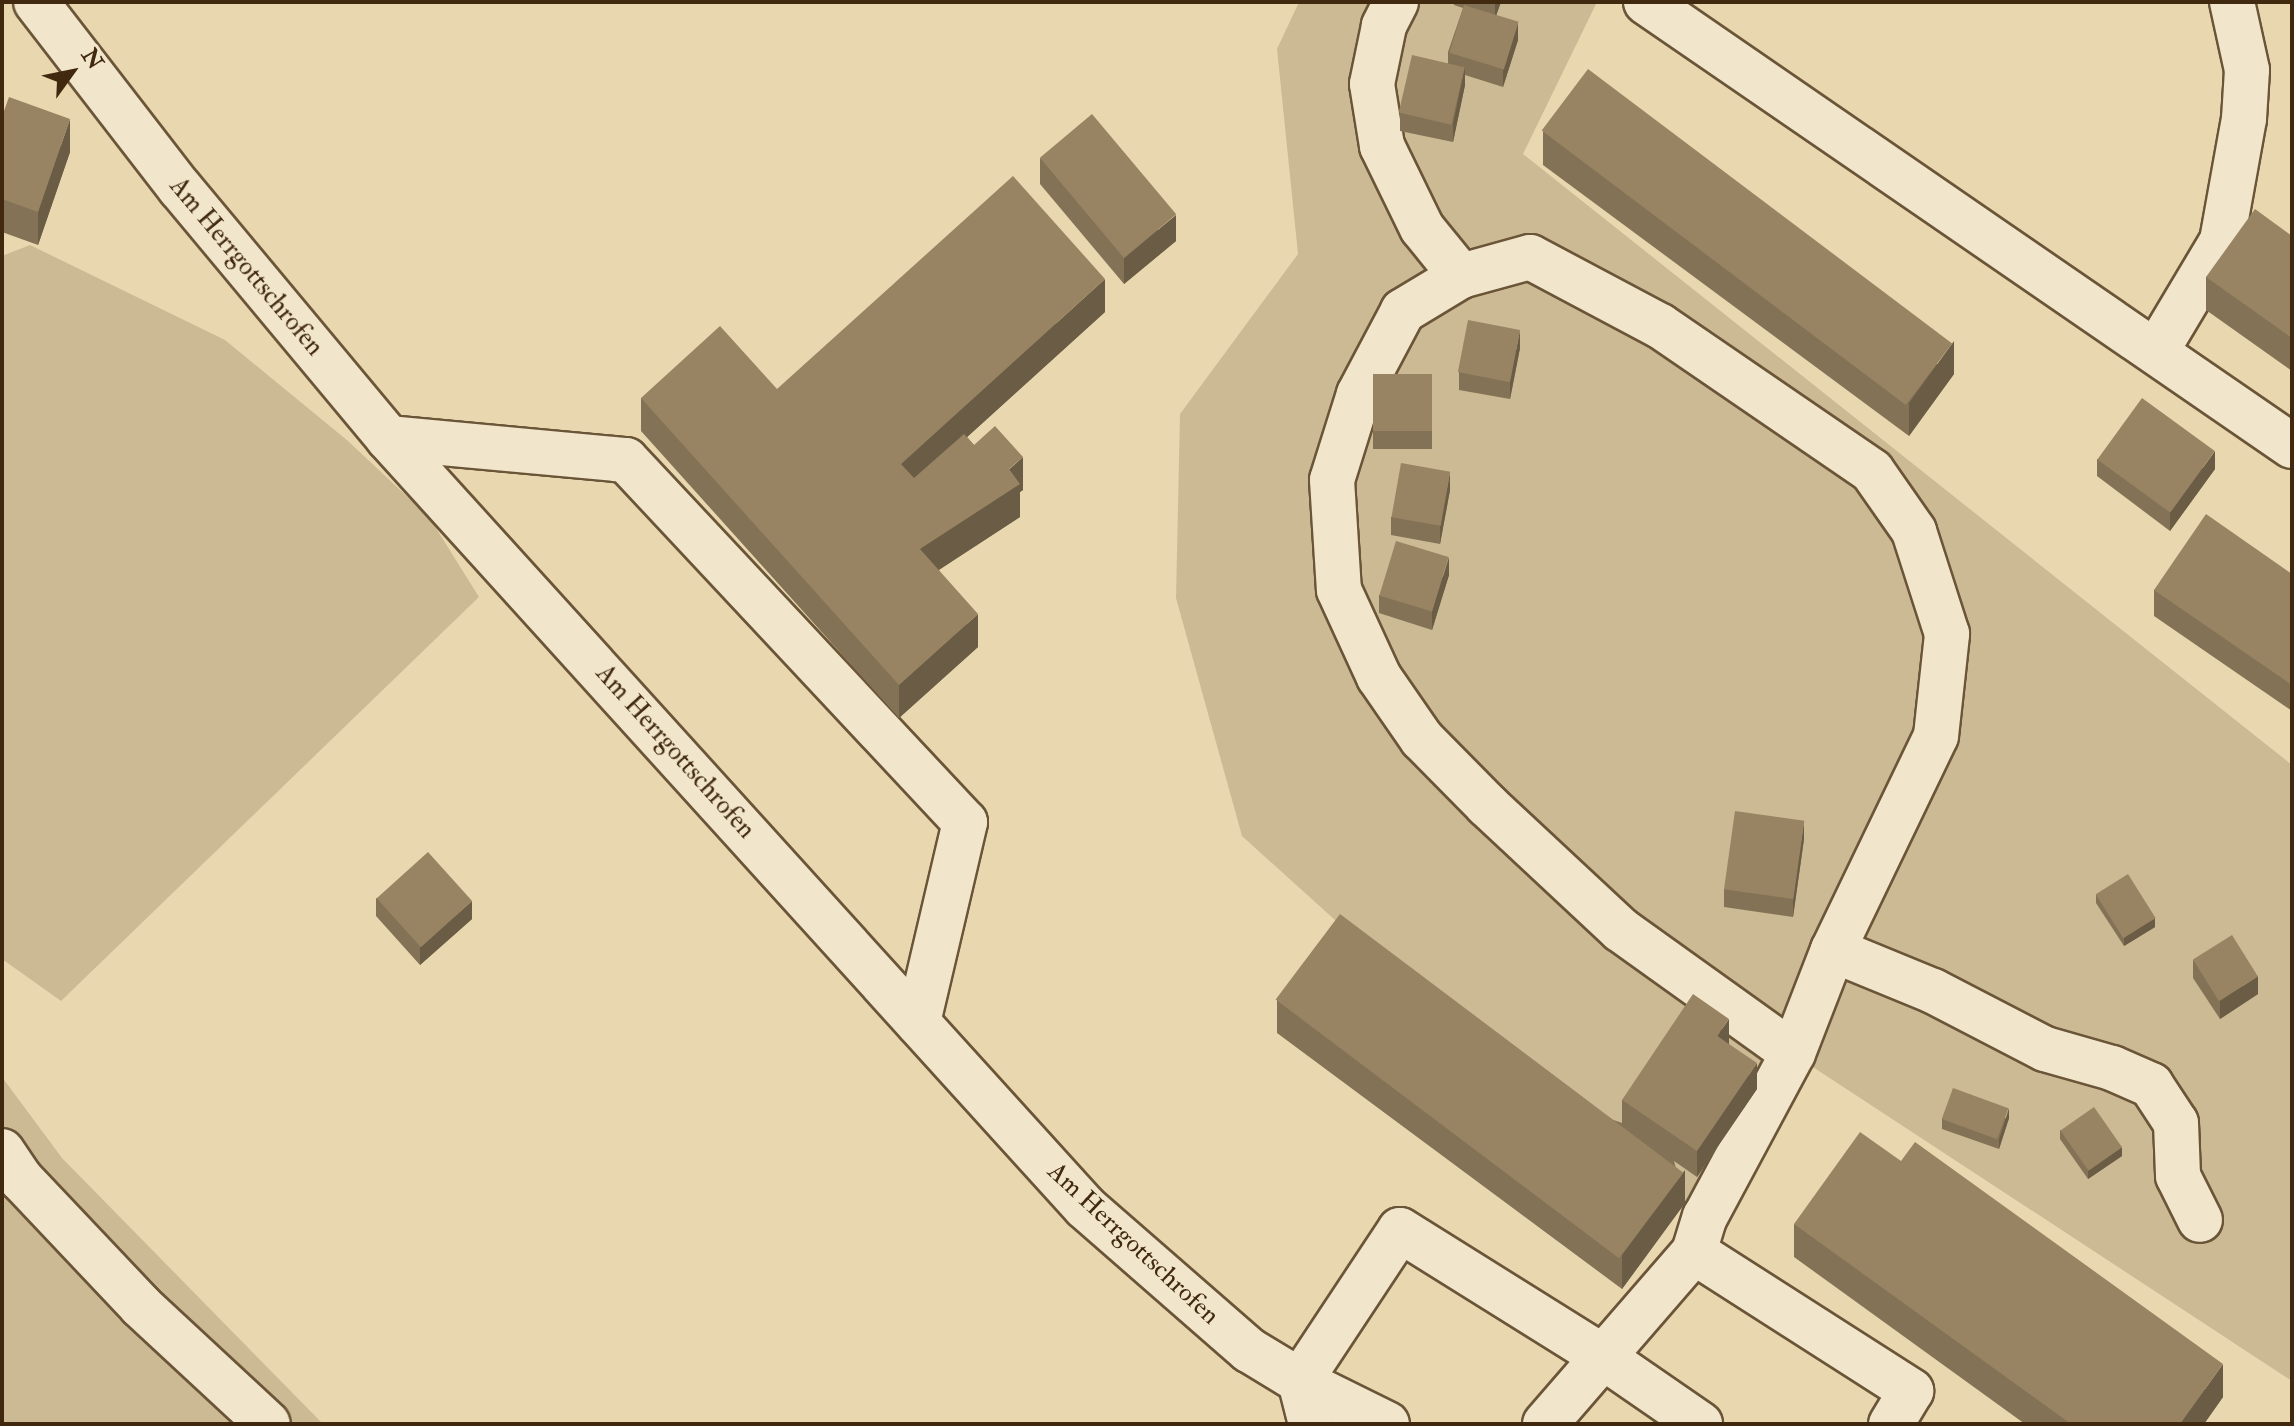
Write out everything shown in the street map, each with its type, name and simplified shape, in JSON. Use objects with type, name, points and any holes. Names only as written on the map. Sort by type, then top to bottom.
[{"type":"lane","name":"Am Herrgottschrofen","points":[[36,2],[180,188],[388,438],[1085,1207],[1249,1350],[1300,1381],[1387,1424]]},
{"type":"lane","points":[[1396,2],[1384,26],[1372,84],[1382,146],[1422,228],[1461,276]]},
{"type":"lane","points":[[1646,2],[2157,350],[2292,446]]},
{"type":"lane","points":[[2157,350],[2222,241],[2244,119],[2247,70],[2232,2]]},
{"type":"lane","points":[[1545,1424],[1694,1252],[1705,1217],[1793,1053],[1833,950],[1936,736],[1947,634],[1914,531],[1872,471],[1660,326],[1530,257],[1461,276],[1403,311],[1359,394],[1332,480],[1339,590],[1379,677],[1422,739],[1621,930],[1793,1053]]},
{"type":"lane","points":[[388,438],[626,460],[965,822],[918,1023]]},
{"type":"lane","points":[[1833,950],[1933,991],[2045,1049],[2112,1068],[2151,1085],[2176,1123],[2178,1176],[2200,1220]]},
{"type":"lane","points":[[2,1151],[21,1179],[141,1306],[268,1424]]},
{"type":"lane","points":[[1311,1424],[1300,1381],[1400,1230],[1603,1357],[1700,1424]]},
{"type":"lane","points":[[1694,1252],[1911,1391],[1891,1424]]},
{"type":"shaded area","points":[[1299,2],[1597,2],[1523,154],[2292,765],[2292,1381],[1793,1054],[1705,1217],[1472,1044],[1242,836],[1176,598],[1180,414],[1298,254],[1277,49]]},
{"type":"shaded area","points":[[30,245],[225,340],[348,441],[429,517],[479,597],[61,1001],[2,959],[2,256]]},
{"type":"shaded area","points":[[2,1077],[62,1158],[323,1424],[2,1424]]},
{"type":"building","points":[[1464,5],[1519,22],[1504,69],[1449,53]]},
{"type":"building","points":[[1412,55],[1465,67],[1451,125],[1399,112]]},
{"type":"building","points":[[1588,69],[1952,343],[1906,405],[1542,130]]},
{"type":"building","points":[[9,97],[70,119],[38,212],[2,199],[2,110]]},
{"type":"building","points":[[1092,114],[1176,214],[1124,258],[1040,158]]},
{"type":"building","points":[[1013,176],[1105,279],[901,464],[914,478],[964,434],[974,445],[995,426],[1023,457],[1009,469],[1020,484],[920,549],[978,614],[899,685],[641,398],[720,326],[777,389]]},
{"type":"building","points":[[2255,209],[2292,236],[2292,338],[2206,277]]},
{"type":"building","points":[[1468,320],[1520,330],[1510,382],[1458,372]]},
{"type":"building","points":[[1373,374],[1432,374],[1432,431],[1373,431]]},
{"type":"building","points":[[2142,398],[2215,451],[2170,512],[2097,459]]},
{"type":"building","points":[[1401,463],[1450,472],[1441,526],[1391,517]]},
{"type":"building","points":[[2206,514],[2292,574],[2292,685],[2154,590]]},
{"type":"building","points":[[1396,541],[1449,557],[1432,612],[1379,596]]},
{"type":"building","points":[[1735,811],[1804,821],[1793,899],[1724,889]]},
{"type":"building","points":[[428,852],[472,901],[421,947],[377,898]]},
{"type":"building","points":[[2128,874],[2156,918],[2123,938],[2096,894]]},
{"type":"building","points":[[1340,914],[1683,1173],[1619,1258],[1276,999]]},
{"type":"building","points":[[2232,935],[2258,977],[2219,1001],[2193,959]]},
{"type":"building","points":[[1693,994],[1729,1019],[1717,1036],[1757,1063],[1697,1151],[1622,1100]]},
{"type":"building","points":[[1953,1088],[2008,1108],[1997,1139],[1942,1119]]},
{"type":"building","points":[[2094,1107],[2122,1147],[2089,1171],[2060,1131]]},
{"type":"building","points":[[1860,1132],[1901,1161],[1915,1142],[2223,1364],[2180,1424],[2071,1424],[1794,1224]]}]
